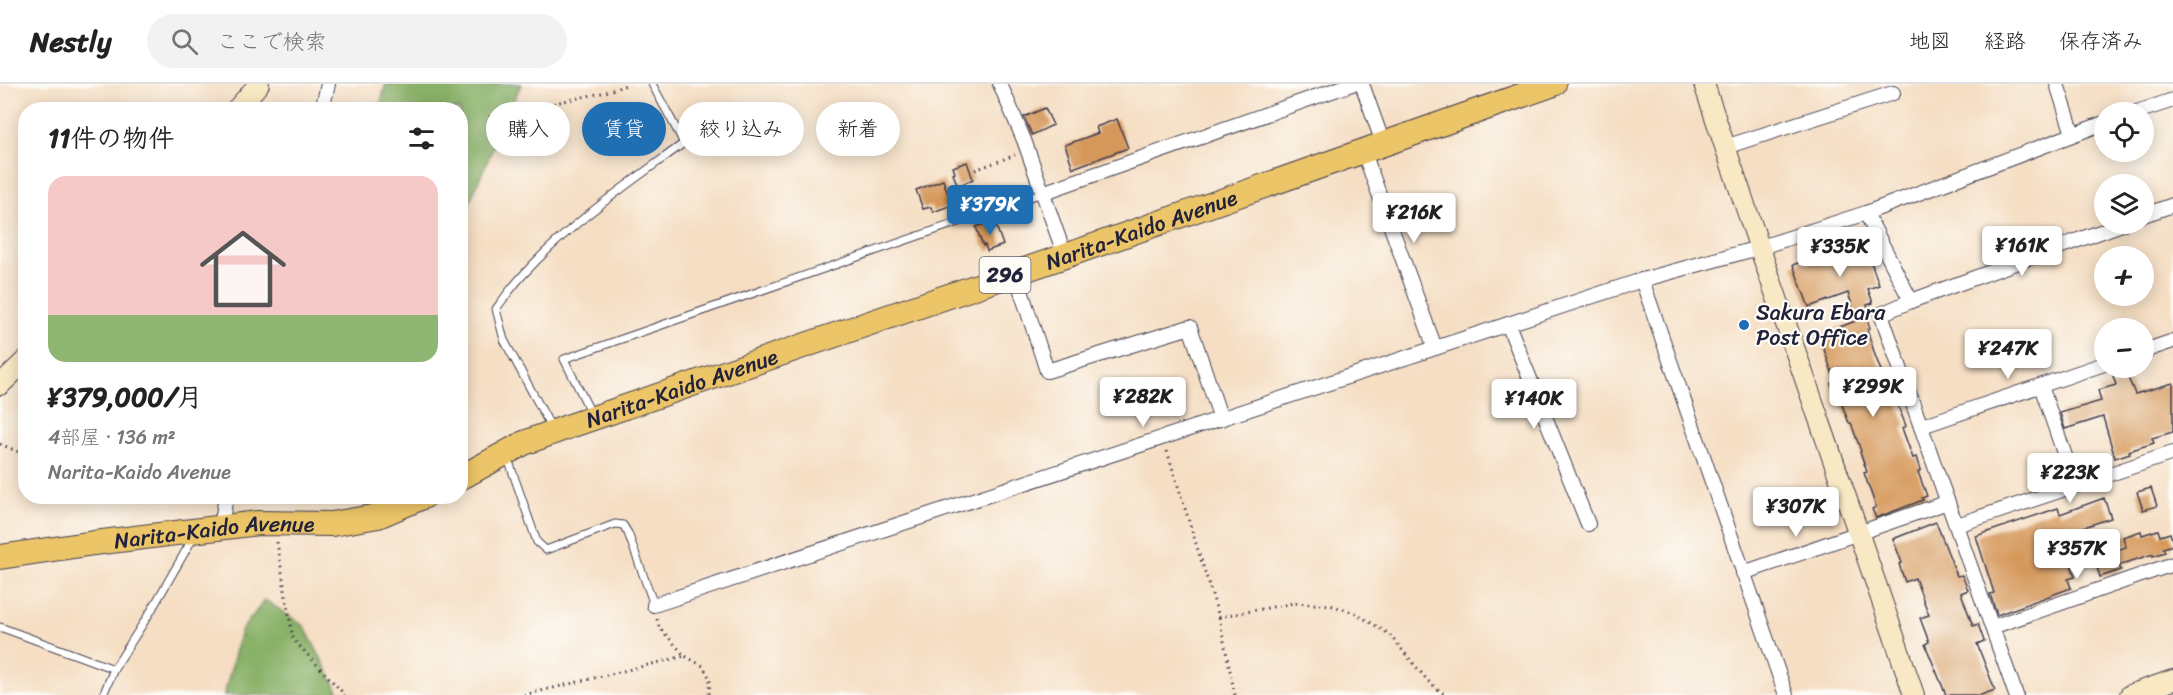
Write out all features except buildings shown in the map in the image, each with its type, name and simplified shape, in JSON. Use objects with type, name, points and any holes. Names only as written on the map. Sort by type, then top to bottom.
[{"type":"highway","name":"Narita-Kaido Avenue","points":[[468,474],[524,443],[553,432],[1065,256],[1554,84]]},
{"type":"highway","name":"Narita-Kaido Avenue","points":[[0,557],[258,523],[332,524],[378,516],[406,504]]},
{"type":"street","points":[[243,102],[259,84]]},
{"type":"street","points":[[324,102],[328,84]]},
{"type":"street","points":[[1000,84],[1028,150],[1065,256]]},
{"type":"street","points":[[1042,193],[1352,84]]},
{"type":"street","points":[[1362,84],[1373,147],[1435,348]]},
{"type":"street","points":[[1704,84],[1758,248],[1914,695]]},
{"type":"street","points":[[2056,84],[2073,134]]},
{"type":"street","points":[[1725,147],[1893,93]]},
{"type":"street","points":[[2154,106],[2173,100]]},
{"type":"street","points":[[654,605],[1642,280],[1758,248],[1866,213],[2094,127]]},
{"type":"street","points":[[2154,212],[2173,205]]},
{"type":"street","points":[[1866,213],[1911,301]]},
{"type":"street","points":[[2016,695],[1881,314],[2095,234]]},
{"type":"street","points":[[1015,272],[1047,371],[1190,327],[1221,419]]},
{"type":"street","points":[[1642,280],[1786,695]]},
{"type":"street","points":[[1508,324],[1588,524]]},
{"type":"street","points":[[2154,348],[2173,341]]},
{"type":"street","points":[[1922,426],[2094,367]]},
{"type":"street","points":[[0,385],[18,368]]},
{"type":"street","points":[[2041,386],[2075,485]]},
{"type":"street","points":[[1957,525],[2173,453]]},
{"type":"street","points":[[1743,573],[1948,502]]},
{"type":"street","points":[[221,527],[225,504]]},
{"type":"street","points":[[1992,627],[2173,564]]},
{"type":"street","points":[[2130,695],[2173,680]]},
{"type":"lane","points":[[553,432],[504,340],[496,309],[521,276],[562,236],[592,210],[684,143],[652,84]]},
{"type":"lane","points":[[594,418],[564,359],[1042,193]]},
{"type":"lane","points":[[507,453],[537,542],[546,550],[615,524],[623,525],[654,605]]},
{"type":"lane","points":[[102,695],[114,669],[151,611],[197,530]]},
{"type":"lane","points":[[0,627],[114,669]]},
{"type":"path","points":[[559,102],[606,92],[629,84]]},
{"type":"path","points":[[975,170],[1028,150]]},
{"type":"path","points":[[1163,438],[1219,617],[1235,695]]},
{"type":"path","points":[[0,444],[18,452]]},
{"type":"path","points":[[273,523],[292,639],[345,695]]},
{"type":"path","points":[[1219,617],[1294,603],[1330,605],[1355,613],[1389,634],[1428,681],[1445,695]]},
{"type":"path","points":[[654,605],[659,627],[685,656],[703,666],[710,679],[709,695]]},
{"type":"path","points":[[528,695],[685,656]]},
{"type":"green space","points":[[386,84],[521,84],[513,102],[486,102],[486,156],[489,156],[468,205],[468,102],[381,102]]},
{"type":"green space","points":[[265,600],[304,626],[340,695],[224,695],[241,631]]},
{"type":"place","name":"Sakura Ebara Post Office","points":[[1744,325]]}]
